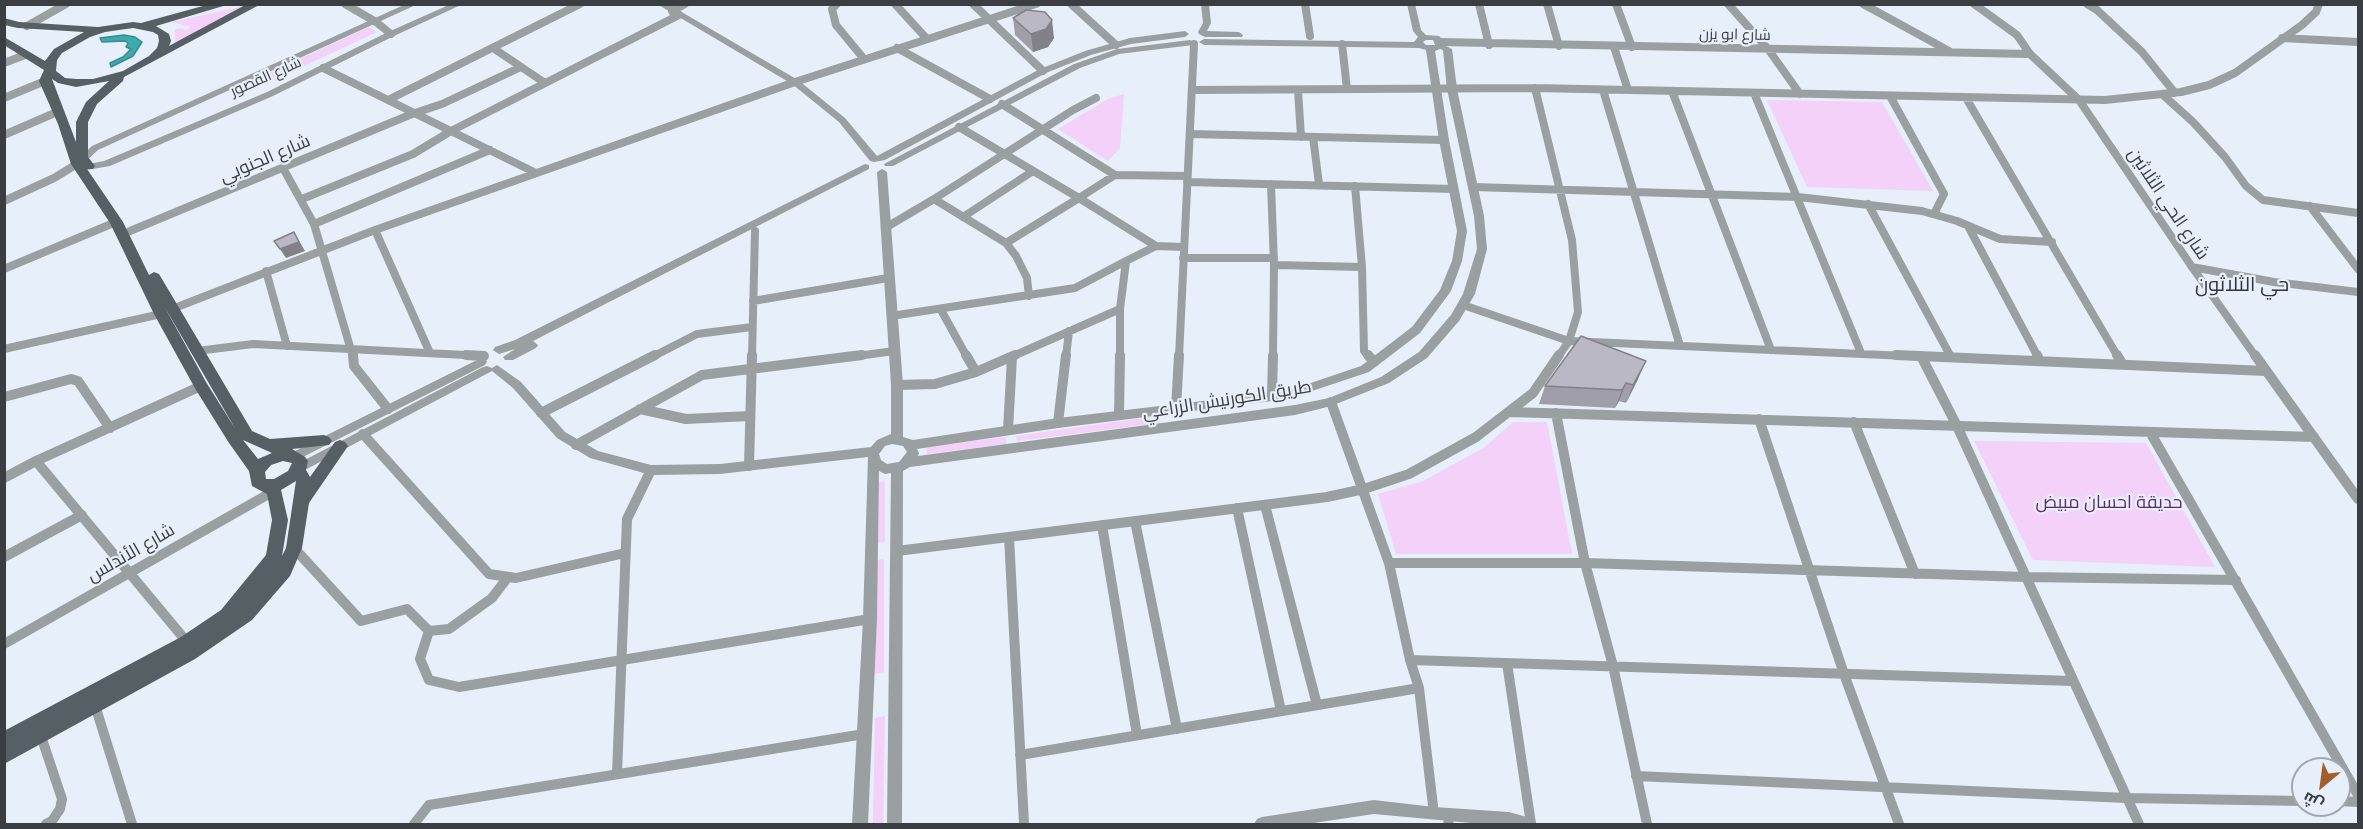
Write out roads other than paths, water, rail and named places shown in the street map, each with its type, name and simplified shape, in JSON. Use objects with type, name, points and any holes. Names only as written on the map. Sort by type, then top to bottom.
[{"type":"main road","points":[[4,741],[189,654],[246,615],[284,571],[294,548],[305,482],[296,462],[247,435],[197,351],[167,312],[83,164],[57,112],[48,74],[51,60],[58,51],[71,42],[103,29],[146,25],[203,7],[225,4]]},
{"type":"main road","points":[[256,4],[153,58],[127,73],[102,92],[87,109],[81,132],[83,164],[116,204],[201,386],[234,439],[257,470],[258,482],[271,488],[289,480],[296,462]]},
{"type":"main road","points":[[4,21],[27,26],[103,29]]},
{"type":"main road","points":[[146,25],[156,28],[163,34],[165,41],[162,50],[153,58]]},
{"type":"main road","points":[[4,40],[48,74],[62,81],[93,82],[127,73]]},
{"type":"main road","points":[[264,444],[324,441]]},
{"type":"main road","points":[[302,503],[321,471],[340,446]]},
{"type":"main road","points":[[257,470],[274,457],[296,462]]},
{"type":"main road","points":[[4,756],[41,736],[93,700],[227,615],[274,557],[280,520],[271,488]]},
{"type":"street","points":[[27,26],[66,4]]},
{"type":"street","points":[[345,4],[376,22],[391,34]]},
{"type":"street","name":"شارع القصور","points":[[83,164],[95,148],[414,4]]},
{"type":"street","name":"شارع القصور","points":[[83,164],[105,164],[231,110],[459,4]]},
{"type":"street","points":[[388,100],[580,4]]},
{"type":"street","points":[[661,4],[795,82],[842,120],[882,163],[897,386],[897,439]]},
{"type":"street","points":[[302,199],[413,154],[451,131],[676,13],[685,4]]},
{"type":"street","points":[[823,4],[834,7],[836,25],[864,59]]},
{"type":"street","points":[[895,4],[927,39]]},
{"type":"street","points":[[972,4],[1042,72]]},
{"type":"street","points":[[4,349],[167,312],[266,271],[375,230],[795,82],[1036,4]]},
{"type":"street","points":[[1071,4],[1116,45]]},
{"type":"street","points":[[1176,408],[1192,90],[1197,38],[1207,23],[1205,4]]},
{"type":"street","points":[[1305,4],[1310,36]]},
{"type":"street","points":[[861,825],[870,619],[873,455],[881,443],[897,439],[910,445],[1058,423],[1288,394],[1365,369],[1416,330],[1445,291],[1457,261],[1462,231],[1444,140],[1429,43],[1417,31],[1411,4]]},
{"type":"street","points":[[1479,4],[1489,45]]},
{"type":"street","points":[[1547,4],[1559,46]]},
{"type":"street","points":[[1616,4],[1632,47]]},
{"type":"street","points":[[1728,4],[1768,49],[1800,94]]},
{"type":"street","points":[[1863,4],[1951,52]]},
{"type":"street","name":"شارع الحي الثلاثين","points":[[1974,4],[2017,35],[2030,54],[2079,100],[2192,267],[2358,499]]},
{"type":"street","points":[[2087,4],[2097,10],[2142,52],[2175,93]]},
{"type":"street","points":[[1192,90],[1535,88],[2079,100],[2162,94],[2209,84],[2235,72],[2302,25],[2316,12],[2319,4]]},
{"type":"street","points":[[868,170],[868,162],[882,163],[990,99],[1042,72],[1088,53],[1116,45],[1162,35],[1342,44],[1429,43]]},
{"type":"street","points":[[296,462],[324,441],[388,409],[495,361],[519,343],[1077,66],[1117,52],[1197,38],[1310,36],[1429,43]]},
{"type":"street","points":[[2282,38],[2358,42]]},
{"type":"street","name":"شارع ابو يزن","points":[[1429,43],[2030,54]]},
{"type":"street","name":"طريق الكورنيش الزراعي","points":[[903,465],[1272,414],[1331,402],[1385,380],[1423,355],[1455,318],[1469,294],[1482,249],[1479,216],[1452,89],[1446,49],[1429,43]]},
{"type":"street","points":[[1342,44],[1347,89]]},
{"type":"street","points":[[1614,47],[1628,90]]},
{"type":"street","points":[[493,48],[545,83]]},
{"type":"street","points":[[897,48],[990,99]]},
{"type":"street","points":[[4,63],[25,55]]},
{"type":"street","name":"شارع الجنوبي","points":[[130,231],[412,114],[442,104],[521,67]]},
{"type":"street","points":[[323,68],[412,114],[536,173]]},
{"type":"street","points":[[4,98],[48,74]]},
{"type":"street","points":[[897,551],[1327,497],[1364,489],[1409,474],[1476,437],[1533,393],[1569,341],[1578,312],[1572,240],[1535,88]]},
{"type":"street","points":[[1298,90],[1301,137]]},
{"type":"street","points":[[1603,90],[1680,346]]},
{"type":"street","points":[[1672,91],[1772,350]]},
{"type":"street","points":[[1754,93],[1861,353]]},
{"type":"street","points":[[211,94],[231,110]]},
{"type":"street","points":[[2162,94],[2193,122],[2225,157],[2246,186],[2263,200],[2358,213]]},
{"type":"street","points":[[1890,96],[1944,194],[1934,214]]},
{"type":"street","points":[[885,228],[1096,98]]},
{"type":"street","points":[[1965,98],[2123,365]]},
{"type":"street","points":[[1002,104],[1115,175],[1271,184],[1454,189]]},
{"type":"street","points":[[4,135],[57,112]]},
{"type":"street","points":[[959,126],[1156,246]]},
{"type":"street","points":[[1190,134],[1444,140]]},
{"type":"street","points":[[1314,137],[1319,184]]},
{"type":"street","points":[[314,224],[490,150]]},
{"type":"street","points":[[4,201],[83,164]]},
{"type":"street","points":[[283,168],[314,224],[352,349],[354,366],[388,409]]},
{"type":"street","points":[[296,462],[340,446],[495,361],[755,231],[868,170]]},
{"type":"street","points":[[963,217],[1033,171]]},
{"type":"street","points":[[1006,243],[1115,175]]},
{"type":"street","points":[[1271,184],[1274,262],[1272,396]]},
{"type":"street","points":[[1355,186],[1362,267],[1364,351],[1374,362]]},
{"type":"street","points":[[1473,187],[1798,197],[1934,214],[2000,239],[2052,242]]},
{"type":"street","points":[[934,199],[1006,243],[1016,256],[1027,278],[1029,296]]},
{"type":"street","points":[[1868,204],[1951,357]]},
{"type":"street","points":[[2310,206],[2358,269]]},
{"type":"street","points":[[4,269],[116,222]]},
{"type":"street","points":[[1968,225],[2040,361]]},
{"type":"street","points":[[375,230],[430,353]]},
{"type":"street","points":[[749,466],[755,231]]},
{"type":"street","points":[[891,316],[1075,288],[1156,246],[1184,247]]},
{"type":"street","points":[[1183,258],[1362,267]]},
{"type":"street","points":[[1119,415],[1120,309],[1126,261]]},
{"type":"street","points":[[2192,267],[2274,282],[2358,292]]},
{"type":"street","points":[[266,271],[287,346]]},
{"type":"street","points":[[753,301],[888,278]]},
{"type":"street","points":[[1463,304],[1569,341],[2266,371]]},
{"type":"street","points":[[941,309],[976,372]]},
{"type":"street","points":[[897,386],[935,384],[976,372],[1120,309]]},
{"type":"street","points":[[541,413],[697,334],[753,327]]},
{"type":"street","points":[[1058,423],[1070,331]]},
{"type":"street","points":[[197,351],[253,344],[430,353],[495,361],[561,435],[594,455],[651,470],[720,469],[873,455]]},
{"type":"street","points":[[576,445],[702,375],[894,351]]},
{"type":"street","points":[[1921,356],[1957,426],[2139,825]]},
{"type":"street","points":[[1008,430],[1012,357]]},
{"type":"street","points":[[4,397],[71,379],[78,381],[110,428]]},
{"type":"street","points":[[4,478],[36,461],[201,386]]},
{"type":"street","points":[[1331,402],[1389,563],[1410,660],[1419,688],[1444,818]]},
{"type":"street","points":[[640,409],[686,418],[750,416]]},
{"type":"street","points":[[1510,411],[2314,437]]},
{"type":"street","points":[[1556,413],[1585,563],[1613,666],[1647,825]]},
{"type":"street","points":[[1759,419],[1844,674],[1899,825]]},
{"type":"street","points":[[1854,422],[1915,574]]},
{"type":"street","points":[[2150,432],[2358,795]]},
{"type":"street","points":[[363,434],[489,574],[516,578],[625,553]]},
{"type":"street","points":[[895,825],[897,551],[903,465],[913,453],[910,445]]},
{"type":"street","points":[[873,455],[885,468],[903,465]]},
{"type":"street","points":[[36,461],[187,642]]},
{"type":"street","points":[[617,774],[627,519],[651,470]]},
{"type":"street","name":"شارع الأندلس","points":[[4,644],[271,488]]},
{"type":"street","points":[[1265,504],[1317,705]]},
{"type":"street","points":[[1237,508],[1281,711]]},
{"type":"street","points":[[4,557],[82,515]]},
{"type":"street","points":[[1135,521],[1177,729]]},
{"type":"street","points":[[1102,525],[1137,735]]},
{"type":"street","points":[[1009,537],[1024,825]]},
{"type":"street","points":[[294,548],[360,621],[407,609],[429,631]]},
{"type":"street","points":[[1389,563],[1585,563],[2026,577],[2236,580]]},
{"type":"street","points":[[429,631],[449,629],[492,598],[508,577]]},
{"type":"street","points":[[429,631],[420,659],[429,680],[459,687],[870,619]]},
{"type":"street","points":[[1410,660],[2072,681]]},
{"type":"street","points":[[1262,825],[1374,807],[1444,818],[1509,819],[1530,825],[1507,663]]},
{"type":"street","points":[[1020,755],[1419,688]]},
{"type":"street","points":[[93,700],[132,825]]},
{"type":"street","points":[[414,825],[429,805],[864,734]]},
{"type":"street","points":[[41,736],[62,799],[60,809],[52,821],[46,825]]},
{"type":"street","points":[[1636,776],[2126,798],[2291,801]]},
{"type":"water","points":[[124,35],[135,37],[142,42],[133,56],[111,67],[110,63],[123,57],[131,49],[126,47],[128,43],[125,41],[102,42],[100,38]]},
{"type":"district","name":"حي الثلاثون","points":[[2242,285]]},
{"type":"park label","name":"حديقة احسان مبيض","points":[[2109,503]]}]
